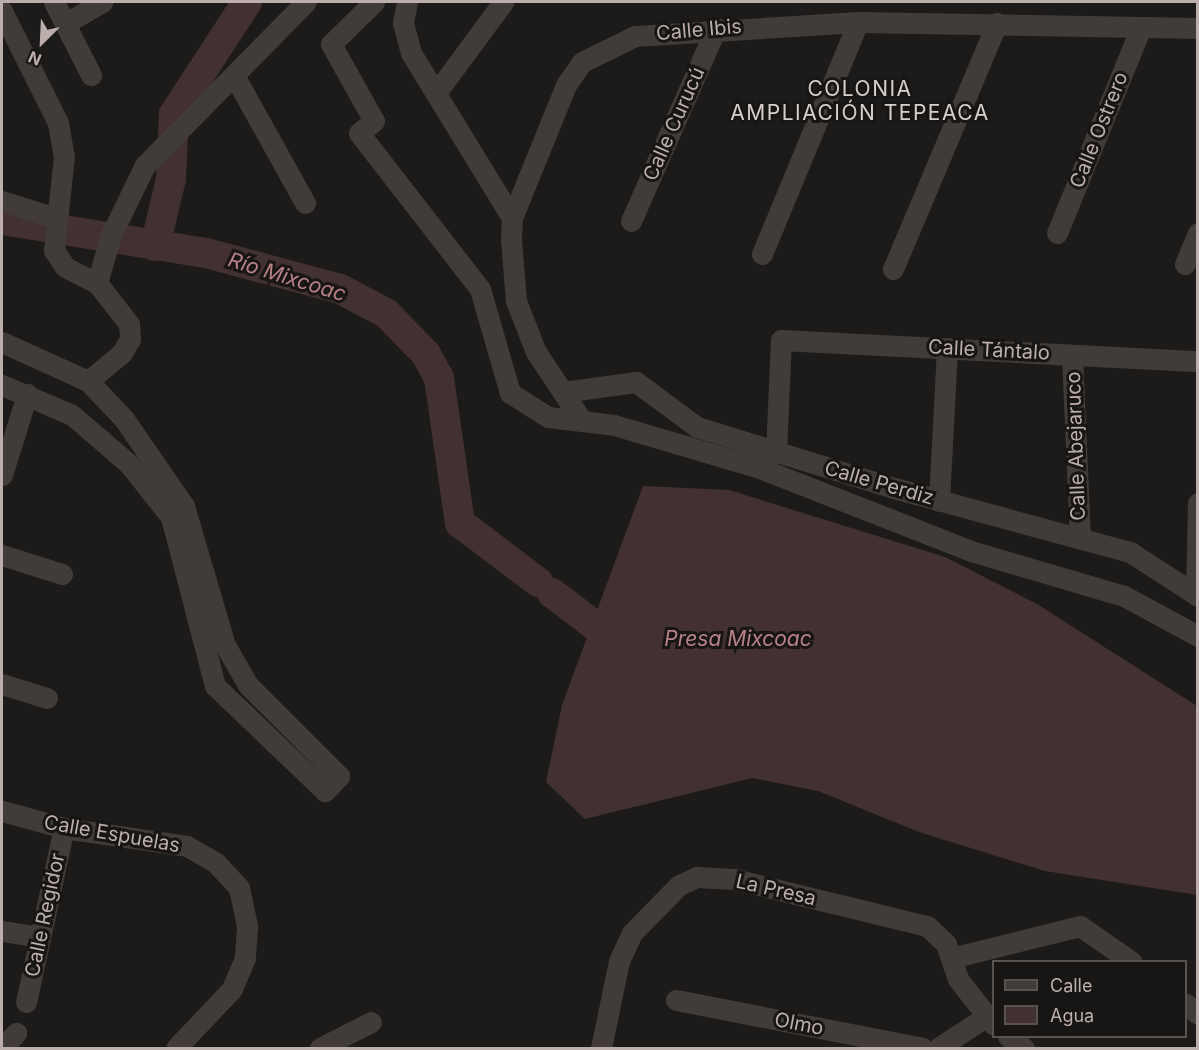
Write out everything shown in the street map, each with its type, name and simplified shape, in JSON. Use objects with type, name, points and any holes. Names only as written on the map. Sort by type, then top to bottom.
[{"type":"street","points":[[13,2],[2,10],[58,123],[64,156],[54,250],[65,267],[98,282],[129,324],[130,339],[122,353],[88,381]]},
{"type":"street","points":[[54,2],[91,75]]},
{"type":"street","points":[[66,23],[102,2]]},
{"type":"street","points":[[98,282],[111,235],[145,165],[167,140],[227,84],[306,2]]},
{"type":"street","points":[[374,2],[331,44],[374,121],[360,133],[480,289],[510,393],[548,417],[572,407]]},
{"type":"street","points":[[407,2],[404,23],[411,52],[512,218]]},
{"type":"street","points":[[436,93],[503,2]]},
{"type":"street","points":[[762,254],[858,22]]},
{"type":"street","name":"Calle Ibis","points":[[572,407],[536,352],[516,301],[512,218],[553,112],[582,62],[635,36],[716,28],[858,22],[1197,28]]},
{"type":"street","points":[[893,269],[997,23]]},
{"type":"street","name":"Calle Ostrero","points":[[1057,233],[1141,27]]},
{"type":"street","name":"Calle Curucú","points":[[631,221],[716,28]]},
{"type":"street","points":[[227,84],[305,203]]},
{"type":"street","points":[[2,201],[56,219]]},
{"type":"street","points":[[1185,264],[1197,233]]},
{"type":"street","name":"Calle Tántalo","points":[[776,453],[781,340],[1197,361]]},
{"type":"street","points":[[2,342],[88,381],[124,419],[184,506],[225,645],[248,684],[339,776],[325,791],[215,686],[171,517],[129,464],[72,415],[2,385]]},
{"type":"street","points":[[939,501],[947,348]]},
{"type":"street","name":"Calle Abejaruco","points":[[1072,355],[1080,538]]},
{"type":"street","name":"Calle Perdiz","points":[[572,407],[636,382],[697,428],[939,501],[1130,552],[1197,596]]},
{"type":"street","points":[[2,475],[27,394]]},
{"type":"street","name":"Calle Perdiz","points":[[572,407],[614,424],[757,467],[971,551],[1124,596],[1197,636]]},
{"type":"street","points":[[1197,502],[1197,596]]},
{"type":"street","points":[[2,555],[63,574]]},
{"type":"street","points":[[2,684],[47,698]]},
{"type":"street","name":"Calle Espuelas","points":[[2,811],[64,828],[187,846],[216,863],[239,888],[247,927],[245,958],[232,989],[176,1048]]},
{"type":"street","name":"Calle Regidor","points":[[26,1002],[64,828]]},
{"type":"street","name":"La Presa","points":[[601,1048],[611,990],[632,933],[679,885],[697,877],[734,879],[938,933],[951,958]]},
{"type":"street","points":[[938,1048],[989,1022],[958,979],[951,958],[1080,926],[1129,960]]},
{"type":"street","points":[[2,931],[40,938]]},
{"type":"street","name":"Olmo","points":[[676,1000],[922,1048]]},
{"type":"street","points":[[320,1048],[371,1022]]},
{"type":"street","points":[[1011,1038],[1024,1048]]},
{"type":"water","name":"Presa Mixcoac","points":[[643,486],[729,490],[945,557],[1037,604],[1197,706],[1197,895],[1045,871],[919,832],[818,791],[752,778],[585,819],[546,782],[562,705]]},
{"type":"waterway","points":[[155,246],[171,179],[174,114],[247,2]]},
{"type":"waterway","name":"Río Mixcoac","points":[[2,220],[206,253],[340,289],[386,313],[426,354],[439,378],[460,523],[538,582]]},
{"type":"waterway","name":"Río Mixcoac","points":[[552,593],[594,625]]},
{"type":"district","name":"COLONIA AMPLIACIÓN TEPEACA","points":[[860,101]]}]
